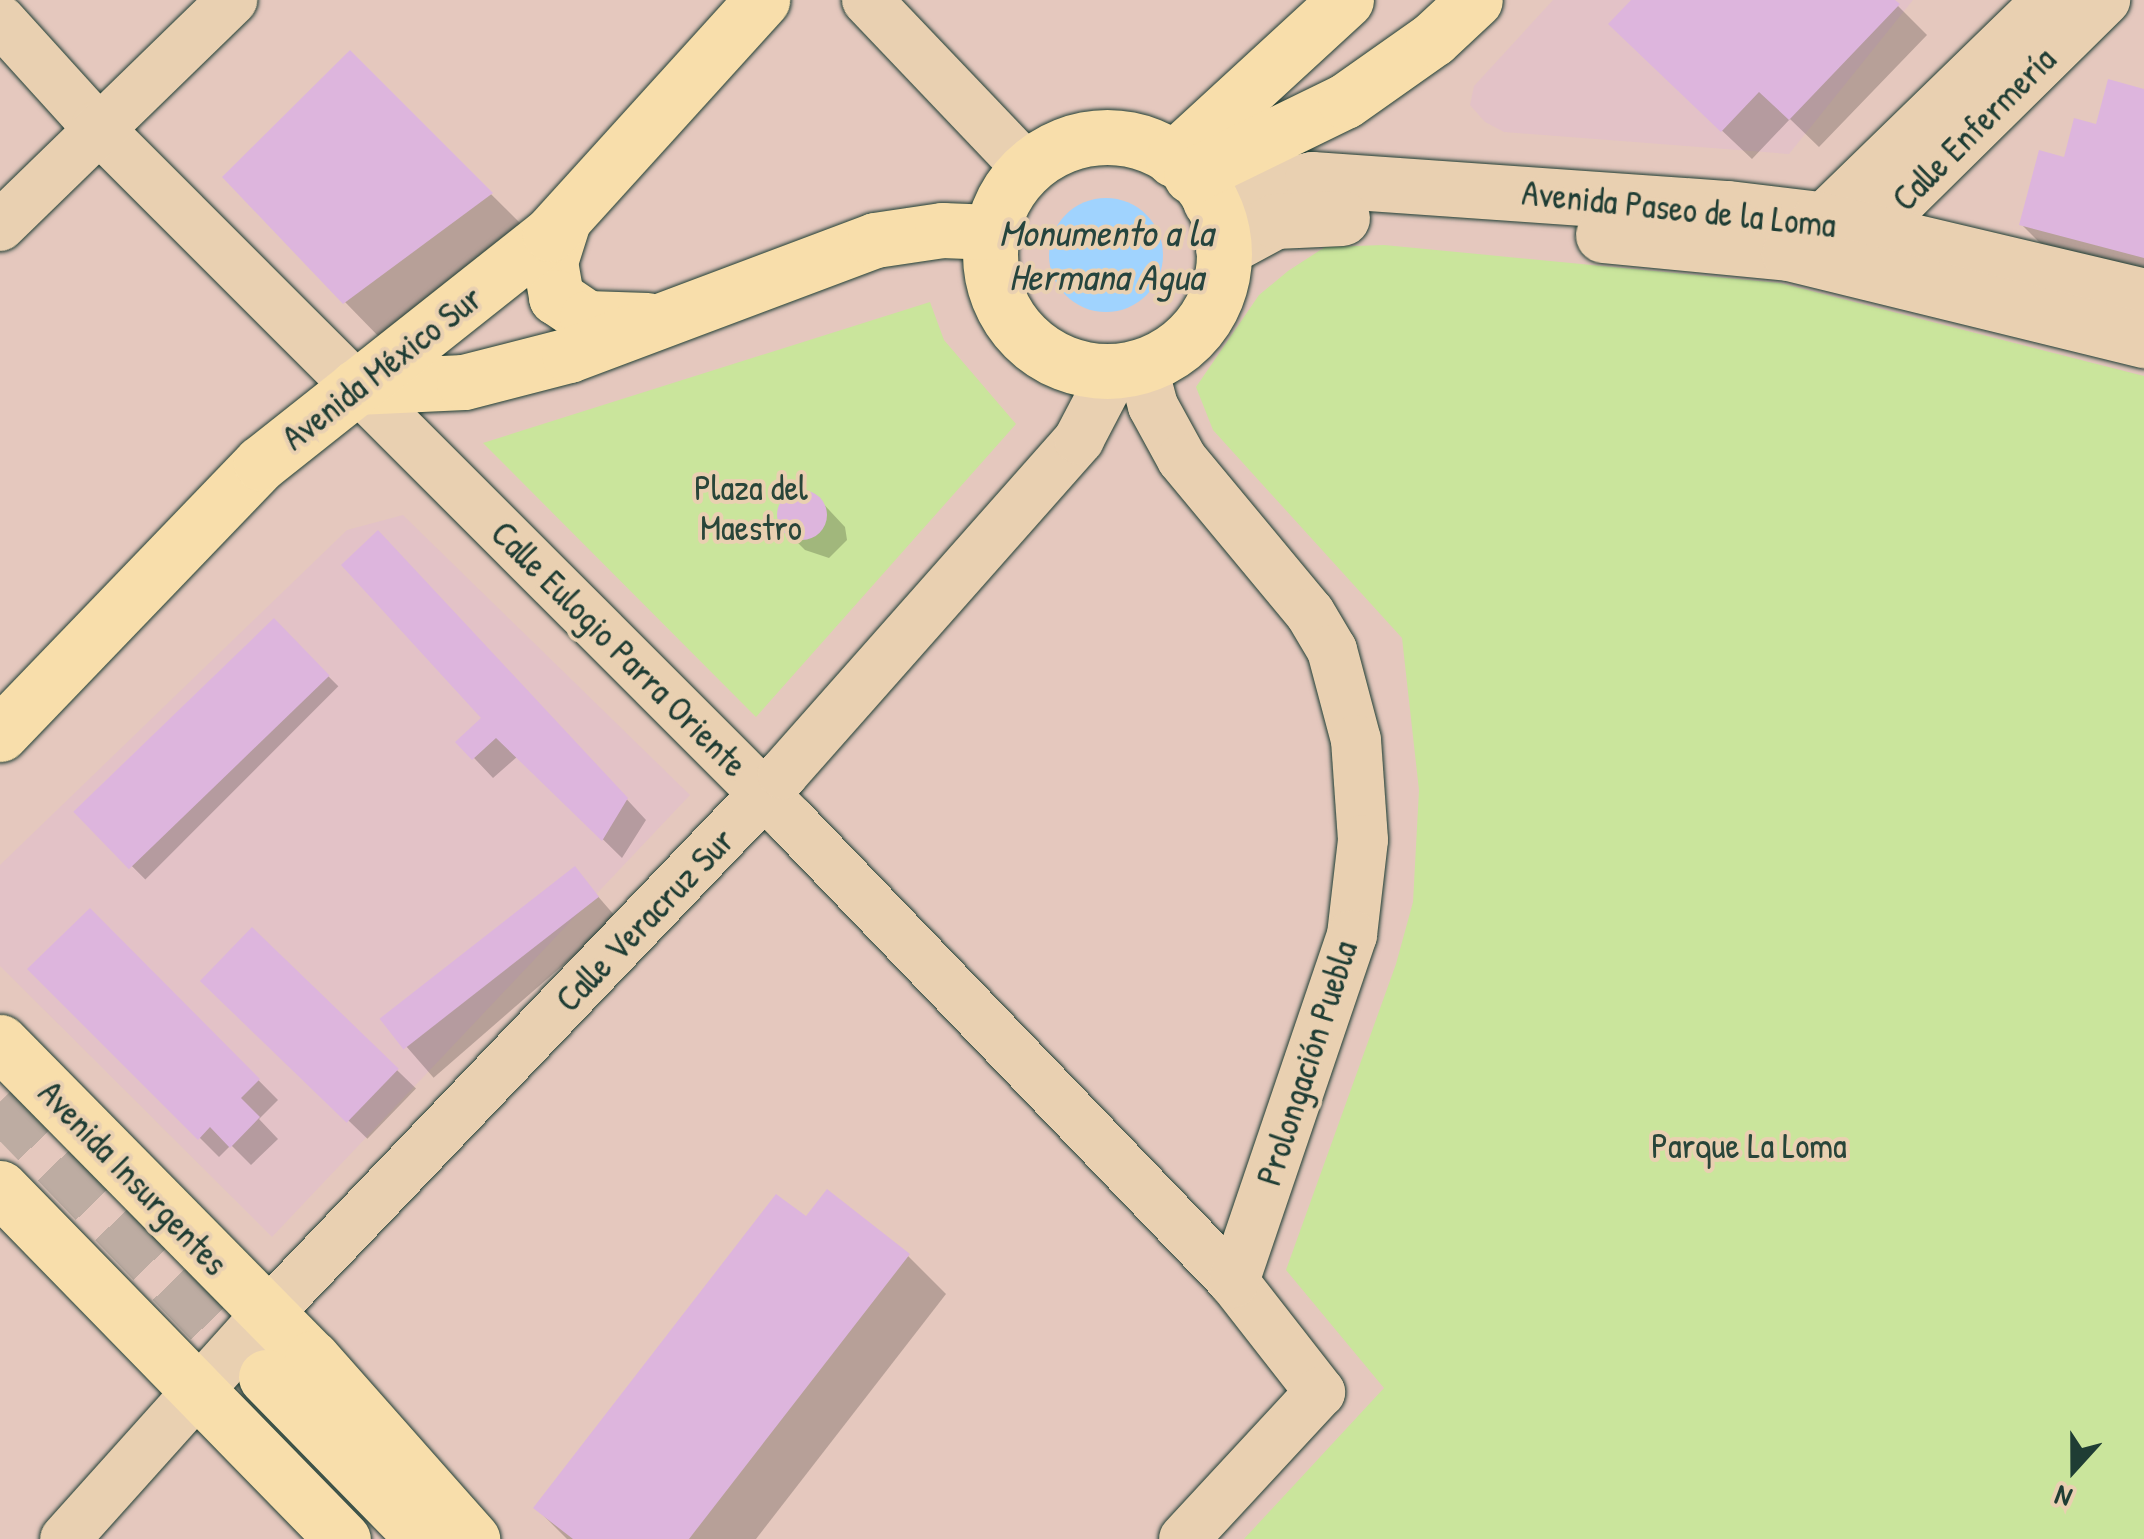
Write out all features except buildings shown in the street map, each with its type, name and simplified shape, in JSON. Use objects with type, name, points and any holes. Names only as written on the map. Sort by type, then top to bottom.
[{"type":"main road","name":"Avenida México Sur","points":[[0,734],[166,554],[261,463],[563,221],[762,0]]},
{"type":"main road","points":[[1199,196],[1110,137],[1072,142],[1028,169],[1012,184],[993,232],[989,257],[996,296],[1018,332],[1049,357],[1087,370],[1129,368],[1166,356],[1197,330],[1216,298],[1199,196],[1346,0]]},
{"type":"main road","points":[[1199,196],[1433,39],[1474,0]]},
{"type":"main road","name":"Avenida Paseo de la Loma","points":[[1199,196],[1246,233],[1303,216],[1542,229],[1804,236],[2144,296]]},
{"type":"main road","points":[[563,221],[550,282],[567,309],[620,322],[670,317]]},
{"type":"main road","points":[[356,387],[464,382],[570,355],[875,240],[942,230],[993,232]]},
{"type":"main road","name":"Avenida Paseo de la Loma","points":[[1868,249],[2144,340]]},
{"type":"main road","name":"Avenida Insurgentes","points":[[0,1042],[266,1315],[472,1539]]},
{"type":"main road","points":[[0,1188],[424,1539]]},
{"type":"main road","points":[[238,1387],[344,1539]]},
{"type":"main road","points":[[238,1387],[385,1539]]},
{"type":"street","points":[[0,226],[96,126],[232,0]]},
{"type":"street","points":[[867,0],[1028,169]]},
{"type":"street","name":"Calle Enfermería","points":[[1804,236],[2048,0]]},
{"type":"street","name":"Calle Enfermería","points":[[1868,249],[2104,0]]},
{"type":"street","name":"Calle Eulogio Parra Oriente","points":[[0,20],[96,126],[765,794],[1234,1282],[1320,1392],[1184,1539]]},
{"type":"street","name":"Calle Veracruz Sur","points":[[238,1387],[266,1315],[765,794],[1079,439],[1129,368]]},
{"type":"street","name":"Prolongación Puebla","points":[[1129,368],[1182,459],[1310,614],[1332,650],[1356,740],[1363,840],[1352,934],[1234,1282]]},
{"type":"street","points":[[65,1539],[238,1387]]},
{"type":"shaded area","points":[[1553,0],[1913,0],[1789,154],[1504,132],[1485,122],[1470,105],[1474,86]]},
{"type":"shaded area","points":[[403,515],[690,795],[272,1237],[0,966],[0,865],[347,530]]},
{"type":"green space","name":"Parque La Loma","points":[[1384,245],[1780,283],[2144,376],[2144,1539],[1244,1539],[1384,1388],[1286,1270],[1396,964],[1413,902],[1419,790],[1402,638],[1213,430],[1196,387],[1259,295],[1288,271],[1325,247]]},
{"type":"green space","name":"Plaza del Maestro","points":[[930,302],[944,340],[1016,424],[756,717],[483,443]]},
{"type":"water","name":"Monumento a la Hermana Agua","points":[[1106,198],[1138,207],[1154,223],[1163,255],[1154,287],[1138,303],[1106,312],[1074,303],[1058,287],[1049,255],[1058,223],[1074,207]]},
{"type":"tunnel","points":[[0,1101],[266,1377]]}]
